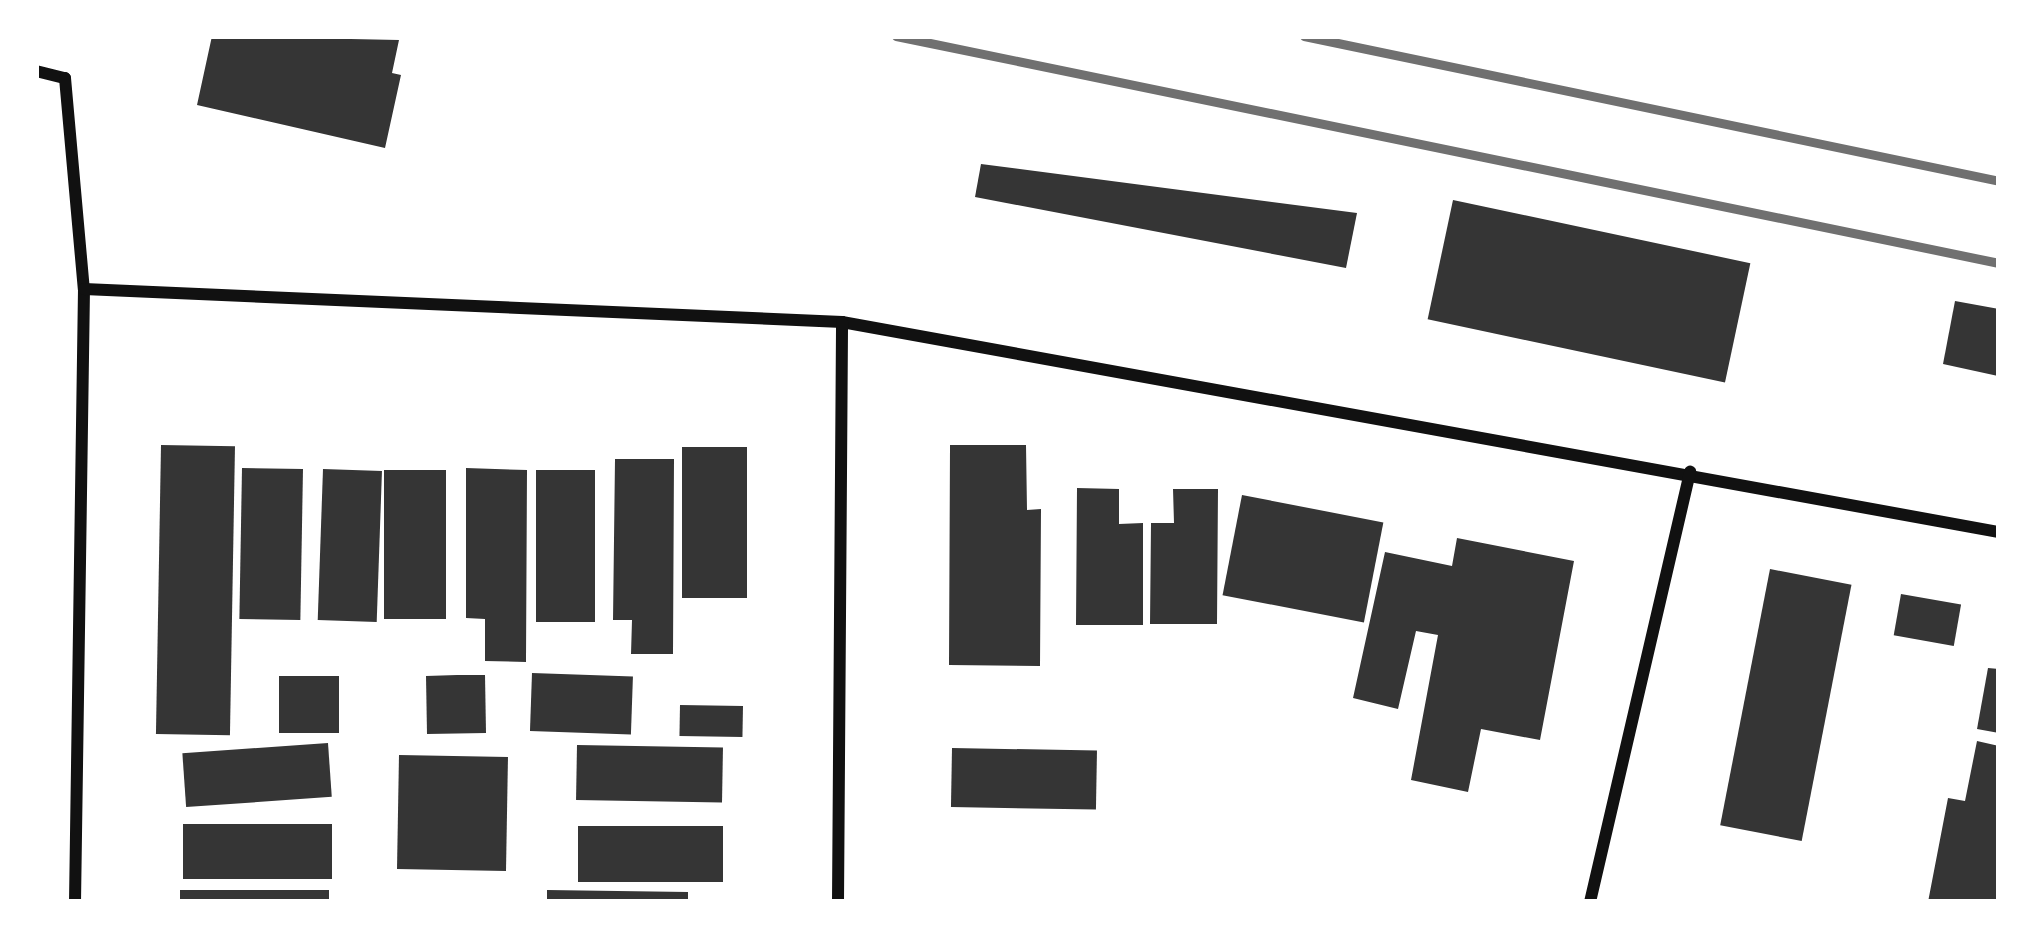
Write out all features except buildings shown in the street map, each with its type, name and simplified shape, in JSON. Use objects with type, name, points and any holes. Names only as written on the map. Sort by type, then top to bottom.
[{"type":"street","points":[[36,71],[65,78],[84,289],[75,902]]},
{"type":"street","points":[[84,289],[842,322],[1690,471],[1999,532]]},
{"type":"street","points":[[838,902],[842,322]]},
{"type":"street","points":[[1590,902],[1690,471]]},
{"type":"railway","points":[[896,36],[1999,263]]},
{"type":"railway","points":[[1304,36],[1999,181]]}]
